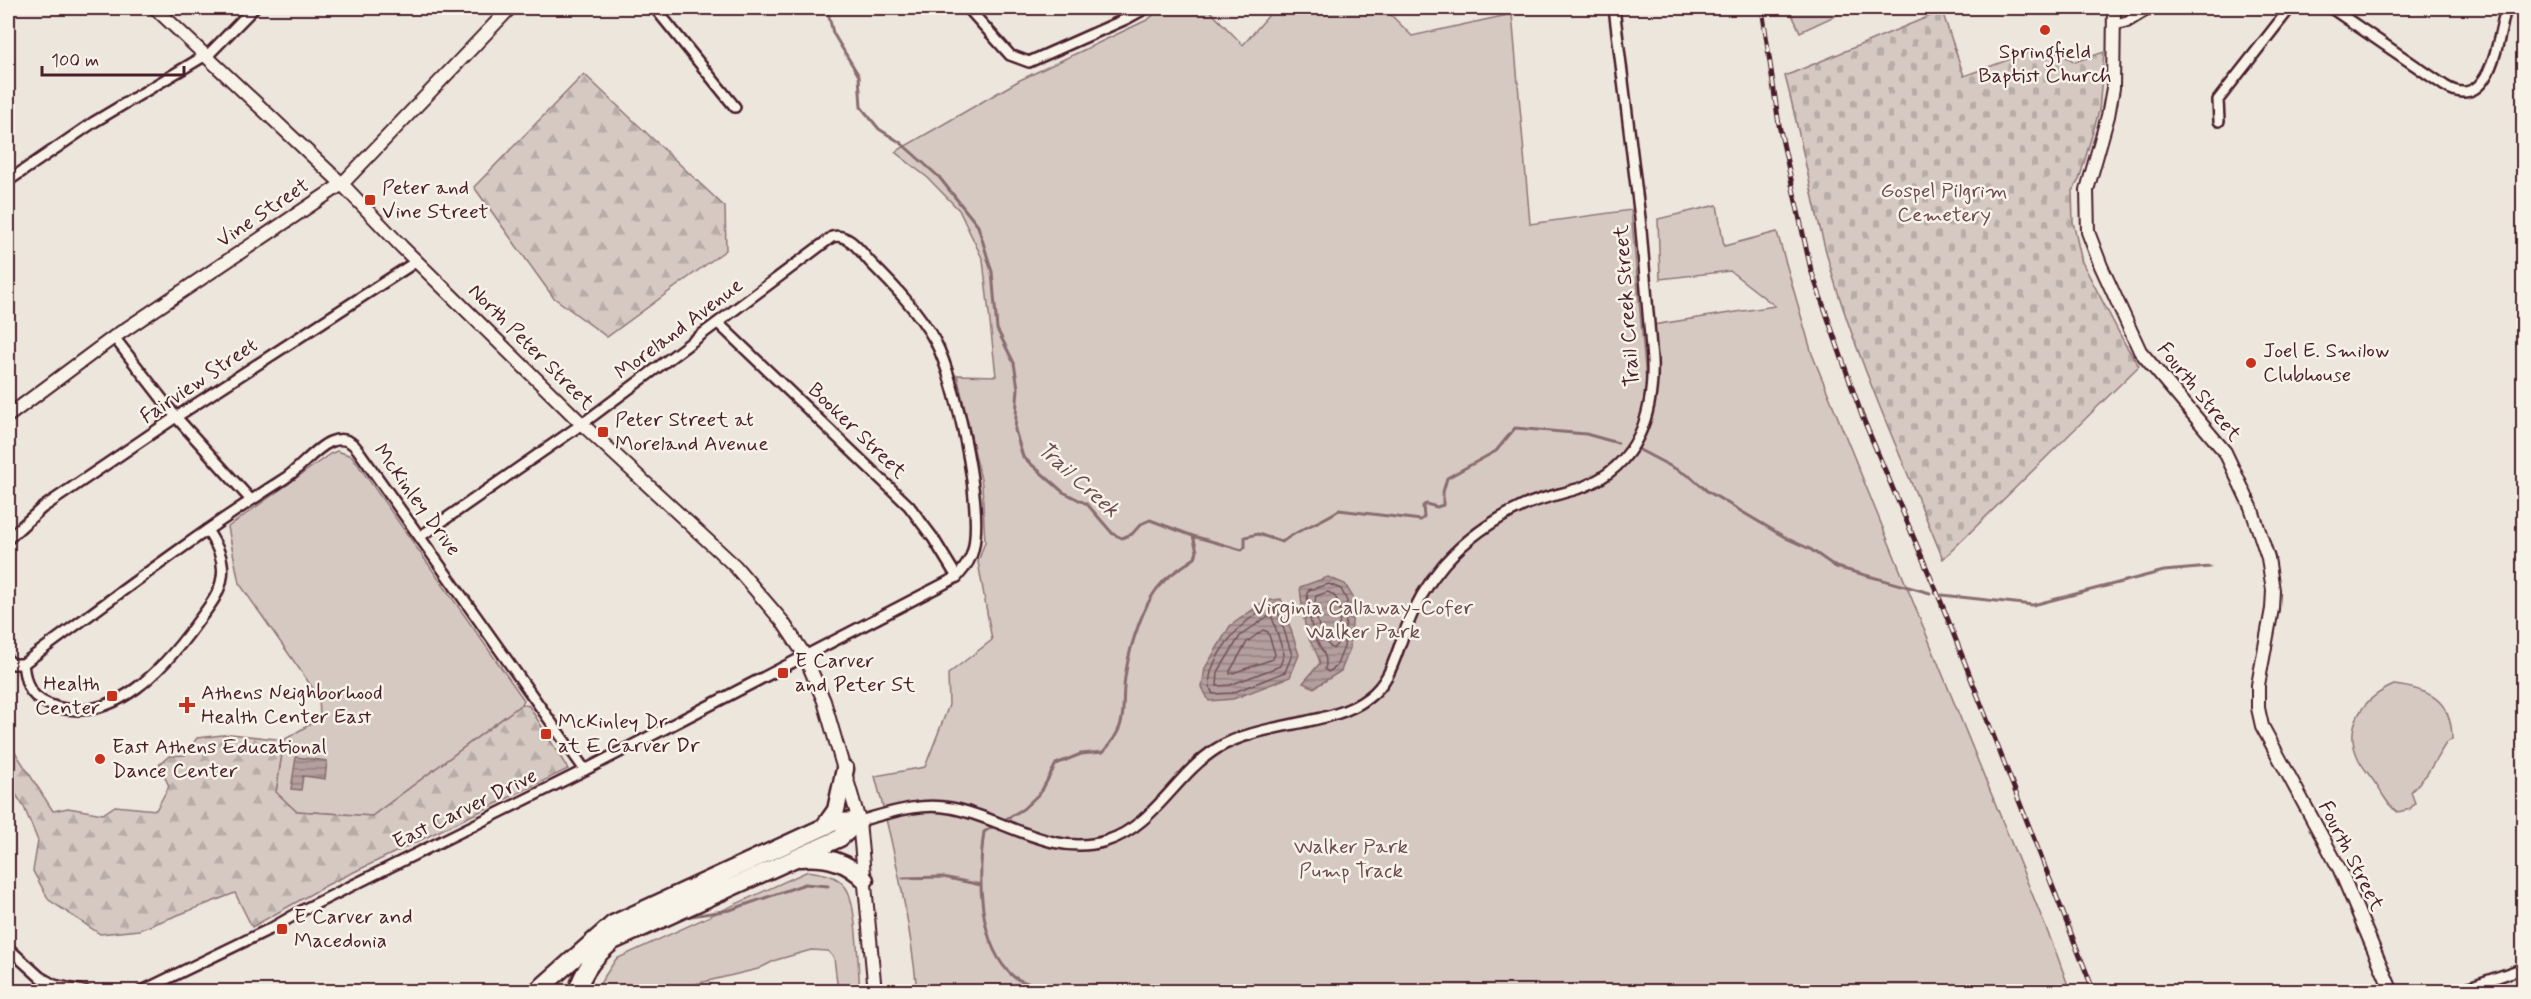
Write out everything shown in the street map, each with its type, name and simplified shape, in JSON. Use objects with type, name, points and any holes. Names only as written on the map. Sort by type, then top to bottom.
[{"type":"highway","points":[[824,827],[836,810],[844,769]]},
{"type":"highway","points":[[536,992],[613,924],[835,822],[859,821]]},
{"type":"highway","points":[[577,992],[581,977],[613,941],[840,838],[859,821]]},
{"type":"highway","points":[[794,859],[817,857],[837,860],[856,870],[865,880]]},
{"type":"street","name":"North Peter Street","points":[[155,8],[342,184],[582,424],[735,566],[783,621],[804,654],[824,701],[859,821],[875,992]]},
{"type":"street","points":[[8,181],[94,122],[211,52],[254,8]]},
{"type":"street","name":"Vine Street","points":[[8,416],[114,338],[342,184],[510,8]]},
{"type":"street","points":[[655,8],[735,107]]},
{"type":"street","points":[[968,8],[1010,55],[1023,62],[1034,61],[1146,8]]},
{"type":"street","name":"Trail Creek Street","points":[[859,821],[918,806],[942,807],[970,813],[1056,843],[1077,845],[1106,841],[1127,832],[1144,820],[1181,778],[1216,749],[1236,738],[1260,730],[1342,712],[1363,702],[1387,678],[1421,596],[1457,550],[1498,519],[1516,509],[1596,480],[1629,452],[1644,426],[1649,411],[1652,360],[1640,218],[1614,8]]},
{"type":"street","name":"Fourth Street","points":[[2114,8],[2111,103],[2087,190],[2088,232],[2140,351],[2225,452],[2251,507],[2268,558],[2273,590],[2272,609],[2258,685],[2258,708],[2262,726],[2340,870],[2392,992]]},
{"type":"street","points":[[2115,25],[2127,22],[2150,8]]},
{"type":"street","points":[[2218,121],[2218,100],[2290,8]]},
{"type":"street","points":[[2331,8],[2445,86],[2457,92],[2469,92],[2477,89],[2489,70],[2506,8]]},
{"type":"street","name":"Moreland Avenue","points":[[421,536],[582,424],[832,237],[841,236],[847,239],[888,281],[918,316],[933,338],[947,370],[968,454],[975,521],[974,547],[971,556],[957,577]]},
{"type":"street","name":"Fairview Street","points":[[8,539],[42,508],[176,417],[417,261]]},
{"type":"street","name":"Booker Street","points":[[718,323],[909,506],[928,530],[957,577]]},
{"type":"street","points":[[114,338],[176,417],[251,500]]},
{"type":"street","name":"McKinley Drive","points":[[23,664],[207,530],[294,472],[327,443],[338,439],[348,440],[358,450],[421,536],[585,770]]},
{"type":"street","points":[[10,662],[23,664],[29,690],[45,703],[77,711],[103,707],[159,670],[179,650],[218,591],[223,566],[215,543],[207,530]]},
{"type":"street","name":"East Carver Drive","points":[[140,992],[585,770],[804,654],[898,609],[957,577]]},
{"type":"street","points":[[8,948],[52,988],[87,992]]},
{"type":"street","points":[[2467,992],[2466,988],[2523,968]]},
{"type":"green space","name":"Virginia Callaway-Cofer Walker Park","points":[[1163,8],[1207,8],[1243,45],[1275,8],[1384,8],[1412,36],[1512,14],[1530,224],[1631,210],[1646,380],[1658,379],[1653,325],[1775,306],[1730,271],[1660,279],[1658,219],[1717,205],[1724,246],[1777,232],[1812,354],[2070,991],[917,991],[900,883],[875,776],[925,767],[949,705],[948,674],[992,640],[978,562],[985,542],[982,484],[957,375],[996,376],[983,260],[959,210],[928,178],[895,152],[1020,80],[1147,20]]},
{"type":"green space","points":[[1789,8],[1836,8],[1839,14],[1800,32]]},
{"type":"green space","name":"Gospel Pilgrim Cemetery","points":[[1942,11],[1964,76],[2035,50],[2041,56],[2054,50],[2075,62],[2104,52],[2099,111],[2079,180],[2072,191],[2073,222],[2082,262],[2139,366],[1943,559],[1877,400],[1841,302],[1818,218],[1785,76]]},
{"type":"green space","points":[[584,74],[725,207],[726,250],[607,337],[553,297],[474,187]]},
{"type":"green space","points":[[337,451],[352,456],[524,700],[522,704],[372,816],[296,811],[276,793],[284,740],[320,718],[319,697],[239,583],[228,527]]},
{"type":"green space","points":[[2394,685],[2418,690],[2436,699],[2448,715],[2452,739],[2446,743],[2427,774],[2411,792],[2415,803],[2410,809],[2398,812],[2388,803],[2361,763],[2354,748],[2353,736],[2354,725],[2365,705],[2373,697]]},
{"type":"green space","points":[[522,704],[529,706],[568,769],[327,885],[252,927],[235,893],[139,930],[100,934],[49,900],[33,871],[38,841],[24,807],[8,782],[8,741],[53,811],[68,808],[103,814],[115,806],[156,810],[169,786],[159,765],[169,756],[185,755],[197,738],[231,734],[284,740],[276,792],[296,811],[372,816]]},
{"type":"green space","points":[[808,871],[834,877],[843,884],[850,896],[855,922],[860,991],[838,991],[834,958],[828,951],[811,950],[776,960],[758,969],[666,991],[595,991],[616,959]]},
{"type":"water","points":[[1328,577],[1345,584],[1354,599],[1350,648],[1341,671],[1314,688],[1303,683],[1320,663],[1306,628],[1300,587]]},
{"type":"water","points":[[1281,599],[1299,655],[1290,677],[1233,699],[1209,701],[1202,687],[1205,668],[1230,626],[1265,601]]},
{"type":"water","points":[[296,757],[327,761],[325,779],[303,776],[301,790],[291,789]]},
{"type":"waterway","name":"Trail Creek","points":[[827,8],[833,33],[859,76],[861,107],[879,129],[901,143],[939,177],[978,226],[992,272],[997,329],[1014,363],[1018,388],[1015,430],[1023,457],[1063,492],[1087,504],[1113,534],[1122,538],[1132,534],[1141,524],[1150,520],[1193,536],[1242,550],[1245,547],[1245,537],[1258,534],[1282,542],[1339,510],[1421,520],[1424,517],[1423,506],[1426,504],[1437,507],[1443,505],[1443,492],[1447,478],[1496,451],[1515,428],[1586,434],[1618,443]]},
{"type":"waterway","points":[[1634,447],[1691,477],[1707,491],[1788,539],[1810,549],[1836,567],[1930,593]]},
{"type":"waterway","name":"Trail Creek","points":[[1001,822],[1023,809],[1041,792],[1056,764],[1081,754],[1103,752],[1112,741],[1121,723],[1126,671],[1139,624],[1155,591],[1173,573],[1195,558],[1197,551],[1193,536]]},
{"type":"waterway","points":[[1942,595],[2033,605],[2164,571],[2210,567]]},
{"type":"waterway","name":"Trail Creek","points":[[995,825],[984,832],[981,868],[983,909],[993,947],[1002,964],[1014,977],[1058,992]]},
{"type":"waterway","points":[[903,878],[943,877],[981,885]]},
{"type":"waterway","points":[[685,917],[730,910],[805,884],[828,886]]},
{"type":"railway","points":[[1762,8],[1779,125],[1811,270],[1862,416],[1941,602],[2094,992]]},
{"type":"place","name":"Springfield Baptist Church","points":[[2045,30]]},
{"type":"place","name":"Peter and Vine Street","points":[[370,200]]},
{"type":"place","name":"Joel E. Smilow Clubhouse","points":[[2251,363]]},
{"type":"place","name":"Peter Street at Moreland Avenue","points":[[603,432]]},
{"type":"place","name":"E Carver and Peter St","points":[[783,673]]},
{"type":"place","name":"Health Center","points":[[112,696]]},
{"type":"place","name":"Athens Neighborhood Health Center East","points":[[187,705]]},
{"type":"place","name":"McKinley Dr at E Carver Dr","points":[[546,734]]},
{"type":"place","name":"East Athens Educational Dance Center","points":[[100,759]]},
{"type":"place","name":"E Carver and Macedonia","points":[[282,929]]},
{"type":"park label","name":"Walker Park Pump Track","points":[[1351,859]]}]
